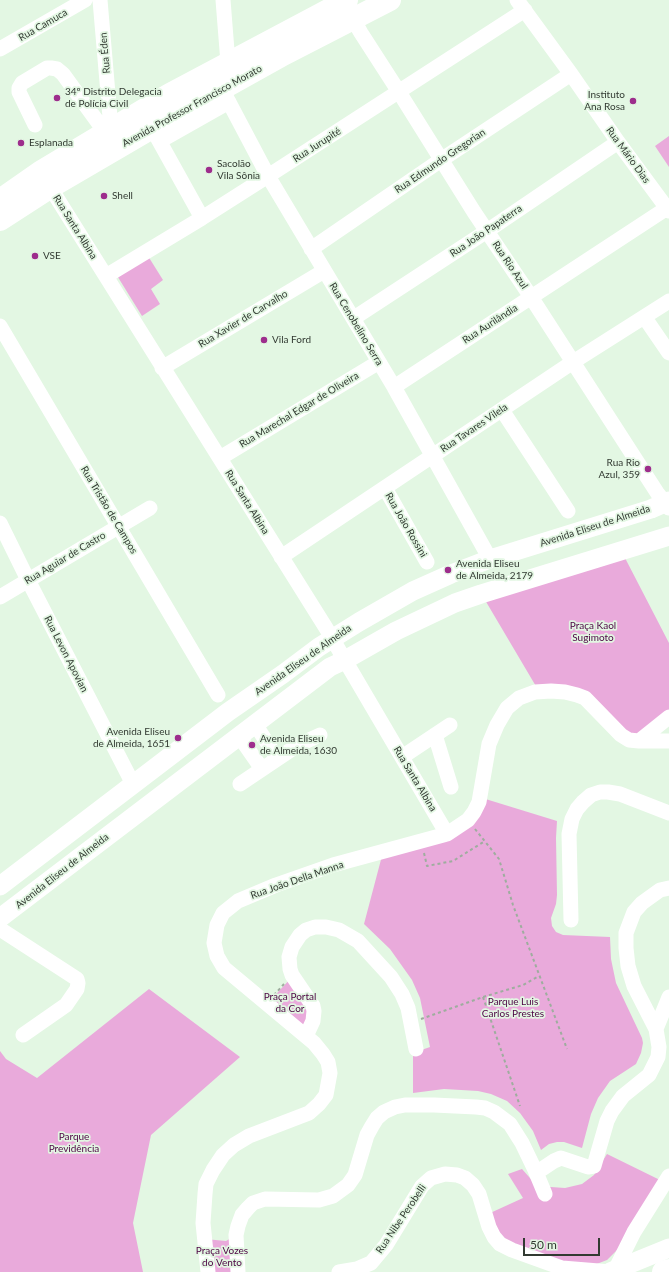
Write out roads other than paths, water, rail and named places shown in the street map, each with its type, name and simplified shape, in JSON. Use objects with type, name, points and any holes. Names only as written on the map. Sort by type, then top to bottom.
[{"type":"highway","name":"Avenida Professor Francisco Morato","points":[[0,220],[108,131],[170,94],[228,63],[347,5],[390,0]]},
{"type":"highway","name":"Avenida Professor Francisco Morato","points":[[0,200],[55,174],[156,134],[225,96],[285,54],[347,5]]},
{"type":"highway","points":[[663,1272],[669,1270]]},
{"type":"main road","name":"Avenida Eliseu de Almeida","points":[[0,886],[228,712],[332,639],[413,591],[490,559],[668,504]]},
{"type":"main road","name":"Avenida Eliseu de Almeida","points":[[0,918],[330,667],[396,631],[455,603],[669,536]]},
{"type":"main road","points":[[612,1271],[669,1248]]},
{"type":"street","name":"Rua Camuca","points":[[0,49],[85,0]]},
{"type":"street","name":"Rua Éden","points":[[100,0],[108,131]]},
{"type":"street","points":[[222,0],[228,63]]},
{"type":"street","name":"Rua Rio Azul","points":[[347,5],[440,160],[668,504]]},
{"type":"street","name":"Rua Mário Dias","points":[[521,5],[618,142],[668,209]]},
{"type":"street","name":"Rua Jurupité","points":[[106,276],[202,218],[399,92],[521,5]]},
{"type":"street","points":[[35,125],[19,92],[19,88],[22,83],[47,68],[51,68],[56,69],[63,74],[108,131]]},
{"type":"street","name":"Rua Edmundo Gregorian","points":[[311,249],[440,160],[571,74]]},
{"type":"street","name":"Rua Cenobelino Serra","points":[[225,96],[268,176],[394,387],[490,559]]},
{"type":"street","points":[[156,134],[202,218]]},
{"type":"street","name":"Rua João Papaterra","points":[[354,318],[487,232],[618,142]]},
{"type":"street","name":"Rua Santa Albina","points":[[55,174],[106,276],[345,660],[448,834]]},
{"type":"street","name":"Rua Aurilândia","points":[[394,387],[668,209]]},
{"type":"street","name":"Rua Xavier de Carvalho","points":[[162,368],[324,271]]},
{"type":"street","name":"Rua Tavares Vilela","points":[[281,557],[574,362],[645,318],[669,301]]},
{"type":"street","points":[[645,318],[669,353]]},
{"type":"street","name":"Rua Tristão de Campos","points":[[0,326],[218,695]]},
{"type":"street","name":"Rua Marechal Edgar de Oliveira","points":[[220,458],[379,362]]},
{"type":"street","points":[[502,410],[568,511]]},
{"type":"street","name":"Rua João Rossini","points":[[385,488],[427,562]]},
{"type":"street","name":"Rua Aguiar de Castro","points":[[0,597],[150,508]]},
{"type":"street","name":"Rua Levon Apovian","points":[[0,523],[133,784]]},
{"type":"street","name":"Rua João Della Manna","points":[[208,1272],[203,1223],[204,1194],[206,1184],[212,1170],[223,1155],[249,1136],[309,1112],[319,1104],[326,1095],[330,1081],[328,1062],[323,1054],[306,1036],[224,968],[217,956],[214,943],[217,925],[223,913],[238,901],[276,885],[333,866],[448,834],[468,820],[478,803],[489,744],[496,725],[507,708],[519,698],[535,692],[551,691],[577,695],[585,698],[621,735],[629,740],[669,741]]},
{"type":"street","points":[[639,741],[669,717]]},
{"type":"street","points":[[255,724],[278,758]]},
{"type":"street","points":[[402,758],[450,725]]},
{"type":"street","points":[[240,784],[298,745],[320,735]]},
{"type":"street","points":[[435,735],[451,787]]},
{"type":"street","points":[[239,736],[262,769]]},
{"type":"street","points":[[571,920],[569,834],[572,819],[577,809],[583,802],[591,795],[600,792],[608,792],[620,794],[669,813]]},
{"type":"street","points":[[535,1170],[542,1169],[561,1158],[588,1167],[594,1166],[607,1121],[612,1110],[623,1096],[649,1076],[654,1067],[659,1047],[656,1029],[634,986],[628,966],[626,933],[634,912],[642,903],[660,890],[669,888]]},
{"type":"street","points":[[306,1036],[314,1016],[313,1006],[292,975],[289,957],[292,947],[300,935],[306,930],[315,927],[326,927],[339,930],[358,941],[391,977],[402,994],[408,1008],[416,1049]]},
{"type":"street","points":[[0,929],[76,979],[78,984],[77,989],[66,1005],[23,1035]]},
{"type":"street","points":[[656,1029],[669,997]]},
{"type":"street","points":[[238,1272],[236,1235],[242,1215],[248,1208],[258,1200],[265,1199],[319,1200],[334,1196],[348,1185],[354,1175],[367,1135],[377,1118],[384,1112],[395,1107],[405,1105],[469,1106],[486,1108],[494,1112],[502,1117],[513,1129],[522,1143],[545,1194]]},
{"type":"street","name":"Rua Nibe Perobelli","points":[[339,1272],[357,1269],[371,1263],[386,1245],[422,1186],[431,1178],[445,1174],[457,1175],[465,1178],[473,1185],[479,1194],[489,1227],[494,1237],[500,1244],[512,1250],[562,1268],[612,1271]]},
{"type":"street","points":[[612,1271],[634,1232],[669,1176]]},
{"type":"place","name":"34º Distrito Delegacia de Polícia Civil","points":[[57,98]]},
{"type":"place","name":"Instituto Ana Rosa","points":[[633,101]]},
{"type":"place","name":"Esplanada","points":[[21,143]]},
{"type":"place","name":"Sacolão Vila Sônia","points":[[209,170]]},
{"type":"place","name":"Shell","points":[[104,196]]},
{"type":"place","name":"VSE","points":[[35,256]]},
{"type":"place","name":"Vila Ford","points":[[264,340]]},
{"type":"place","name":"Rua Rio Azul, 359","points":[[648,469]]},
{"type":"place","name":"Avenida Eliseu de Almeida, 2179","points":[[448,570]]},
{"type":"place","name":"Avenida Eliseu de Almeida, 1651","points":[[178,738]]},
{"type":"place","name":"Avenida Eliseu de Almeida, 1630","points":[[252,745]]},
{"type":"park label","name":"Praça Kaol Sugimoto","points":[[593,632]]},
{"type":"park label","name":"Praça Portal da Cor","points":[[290,1002]]},
{"type":"park label","name":"Parque Luis Carlos Prestes","points":[[513,1008]]},
{"type":"park label","name":"Parque Previdência","points":[[74,1142]]},
{"type":"park label","name":"Praça Vozes do Vento","points":[[222,1256]]}]
